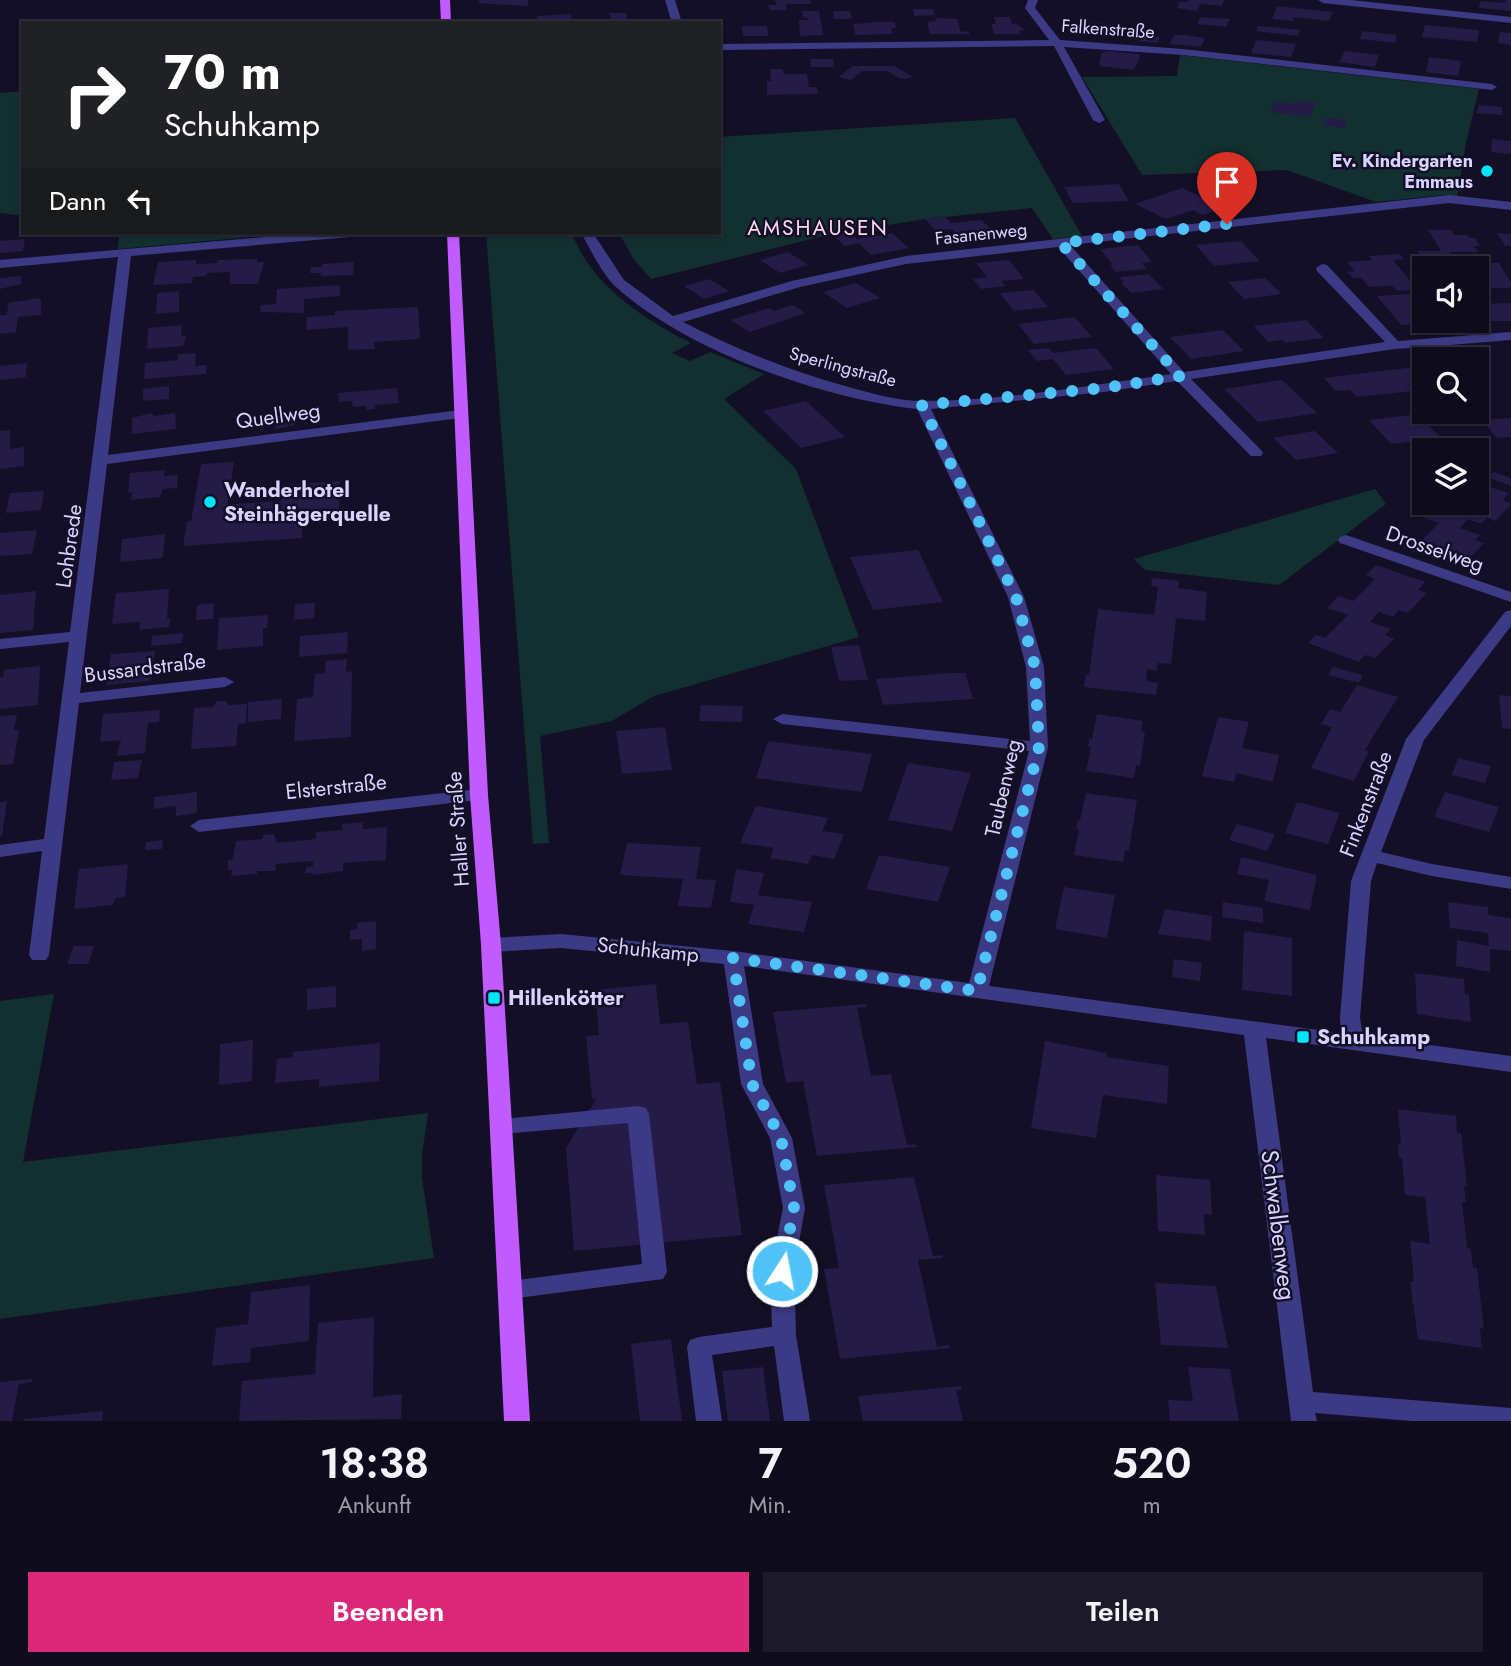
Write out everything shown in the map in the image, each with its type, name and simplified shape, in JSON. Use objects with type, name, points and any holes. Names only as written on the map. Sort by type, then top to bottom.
[{"type":"main road","points":[[445,0],[446,21]]},
{"type":"main road","name":"Haller Straße","points":[[453,235],[479,795],[491,945],[517,1421]]},
{"type":"street","points":[[670,0],[676,21]]},
{"type":"street","points":[[1033,0],[1030,8],[1057,43],[1099,121]]},
{"type":"street","points":[[1323,0],[1511,20]]},
{"type":"street","name":"Falkenstraße","points":[[721,47],[1057,43],[1183,52],[1492,87]]},
{"type":"street","name":"Fasanenweg","points":[[671,321],[797,284],[906,260],[1449,199],[1511,206]]},
{"type":"street","points":[[0,264],[329,235]]},
{"type":"street","name":"Sperlingstraße","points":[[588,235],[619,284],[671,321],[728,351],[799,377],[883,401],[922,405],[1040,395],[1426,341],[1511,335]]},
{"type":"street","points":[[1061,243],[1180,376],[1256,453]]},
{"type":"street","name":"Lohbrede","points":[[39,955],[125,254]]},
{"type":"street","points":[[1322,268],[1395,345]]},
{"type":"street","points":[[1426,341],[1431,347]]},
{"type":"street","name":"Taubenweg","points":[[922,405],[1016,597],[1035,667],[1039,747],[977,991]]},
{"type":"street","name":"Quellweg","points":[[101,460],[460,414]]},
{"type":"street","name":"Drosselweg","points":[[1346,540],[1511,597]]},
{"type":"street","name":"Finkenstraße","points":[[1353,1042],[1350,1018],[1361,881],[1370,855],[1415,739],[1511,615]]},
{"type":"street","points":[[0,644],[78,636]]},
{"type":"street","name":"Bussardstraße","points":[[71,699],[225,682]]},
{"type":"street","points":[[782,719],[1039,747]]},
{"type":"street","name":"Elsterstraße","points":[[199,826],[479,795]]},
{"type":"street","points":[[0,851],[53,844]]},
{"type":"street","points":[[1370,855],[1432,870],[1511,883]]},
{"type":"street","name":"Schuhkamp","points":[[491,945],[561,941],[733,958],[1511,1064]]},
{"type":"street","points":[[733,958],[752,1084],[781,1138],[794,1208],[782,1271],[784,1335],[796,1421]]},
{"type":"street","name":"Schwalbenweg","points":[[1254,1030],[1303,1411]]},
{"type":"street","points":[[501,1126],[638,1114],[655,1272],[510,1290]]},
{"type":"street","points":[[709,1421],[699,1347],[784,1335]]},
{"type":"street","points":[[1303,1411],[1511,1419]]},
{"type":"green space","points":[[1180,55],[1479,89],[1457,197],[1443,195],[1376,202],[1287,170],[1142,175],[1082,77],[1177,76]]},
{"type":"green space","points":[[21,91],[21,216],[0,213],[0,93]]},
{"type":"green space","points":[[1015,118],[1082,236],[1053,239],[1032,208],[925,219],[831,234],[651,279],[633,258],[620,235],[721,235],[721,137]]},
{"type":"green space","points":[[119,235],[271,235],[118,249]]},
{"type":"green space","points":[[486,235],[573,235],[592,269],[605,284],[637,311],[691,343],[672,353],[690,361],[710,352],[764,374],[724,399],[796,469],[859,637],[654,696],[612,721],[540,736],[549,843],[533,844]]},
{"type":"green space","points":[[1375,489],[1386,504],[1279,585],[1145,570],[1134,559]]},
{"type":"green space","points":[[54,994],[23,1162],[428,1113],[422,1155],[422,1178],[434,1258],[0,1319],[0,1001]]},
{"type":"building","points":[[479,0],[528,0],[528,6],[479,3]]},
{"type":"building","points":[[775,0],[810,0],[811,4],[786,4],[787,10],[770,10],[768,5],[777,5]]},
{"type":"building","points":[[1224,0],[1222,6],[1200,4],[1197,11],[1177,8],[1179,2]]},
{"type":"building","points":[[1506,0],[1511,0],[1511,11],[1479,8],[1480,1],[1505,3]]},
{"type":"building","points":[[1277,6],[1333,12],[1329,21],[1294,17],[1293,21],[1272,19]]},
{"type":"building","points":[[913,9],[933,9],[935,15],[914,16]]},
{"type":"building","points":[[802,11],[819,11],[823,35],[800,36],[799,20],[808,20],[807,17],[803,18]]},
{"type":"building","points":[[833,11],[850,11],[852,19],[834,19]]},
{"type":"building","points":[[609,13],[626,13],[628,21],[612,21]]},
{"type":"building","points":[[571,14],[572,21],[538,21],[537,16]]},
{"type":"building","points":[[994,17],[1010,17],[1012,24],[1025,30],[1019,31],[1020,34],[994,34],[991,24],[996,24]]},
{"type":"building","points":[[1200,17],[1230,19],[1226,27],[1197,24]]},
{"type":"building","points":[[937,18],[957,19],[961,32],[969,31],[969,34],[930,34],[927,22]]},
{"type":"building","points":[[1076,21],[1129,28],[1125,34],[1081,32],[1071,29]]},
{"type":"building","points":[[895,22],[896,28],[891,28],[893,34],[855,35],[853,24]]},
{"type":"building","points":[[1425,25],[1479,30],[1477,42],[1422,37]]},
{"type":"building","points":[[742,26],[767,26],[768,36],[743,36]]},
{"type":"building","points":[[1258,26],[1301,30],[1298,36],[1256,31]]},
{"type":"building","points":[[1362,31],[1397,35],[1395,43],[1360,39]]},
{"type":"building","points":[[1500,32],[1511,33],[1511,45],[1498,43]]},
{"type":"building","points":[[1141,35],[1160,37],[1157,43],[1138,41]]},
{"type":"building","points":[[1174,35],[1205,38],[1201,47],[1170,44]]},
{"type":"building","points":[[1256,40],[1296,44],[1291,57],[1251,53]]},
{"type":"building","points":[[1106,51],[1139,54],[1140,57],[1134,70],[1099,66],[1101,54]]},
{"type":"building","points":[[1345,51],[1379,55],[1375,67],[1339,62]]},
{"type":"building","points":[[1429,57],[1461,61],[1458,76],[1426,72]]},
{"type":"building","points":[[810,59],[833,59],[834,67],[811,67]]},
{"type":"building","points":[[853,66],[894,66],[913,77],[901,79],[887,71],[863,71],[851,80],[838,77]]},
{"type":"building","points":[[770,69],[782,69],[785,74],[807,74],[809,87],[817,87],[818,94],[767,95],[767,81],[771,81]]},
{"type":"building","points":[[1299,100],[1315,102],[1311,117],[1270,112],[1274,102],[1297,104]]},
{"type":"building","points":[[1479,105],[1502,107],[1503,115],[1476,113]]},
{"type":"building","points":[[1326,118],[1347,120],[1345,128],[1323,125]]},
{"type":"building","points":[[1492,139],[1511,141],[1511,154],[1491,152]]},
{"type":"building","points":[[1119,184],[1129,201],[1073,203],[1064,187]]},
{"type":"building","points":[[1182,188],[1225,208],[1203,215],[1193,210],[1166,219],[1135,204]]},
{"type":"building","points":[[945,217],[951,223],[981,220],[994,231],[991,231],[996,237],[962,241],[952,229],[936,231],[925,219]]},
{"type":"building","points":[[1428,230],[1451,230],[1454,235],[1475,238],[1480,246],[1474,246],[1478,252],[1449,252],[1452,256],[1420,256],[1417,251],[1441,251]]},
{"type":"building","points":[[848,231],[857,239],[892,233],[909,248],[871,255],[859,243],[845,246],[831,234]]},
{"type":"building","points":[[1497,233],[1511,234],[1511,246],[1505,246]]},
{"type":"building","points":[[25,239],[23,251],[0,253],[0,241]]},
{"type":"building","points":[[1241,241],[1260,261],[1214,266],[1196,245]]},
{"type":"building","points":[[1138,245],[1152,262],[1142,263],[1147,269],[1115,272],[1110,265],[1113,265],[1100,249]]},
{"type":"building","points":[[788,252],[808,265],[780,273],[760,260]]},
{"type":"building","points":[[1399,254],[1404,259],[1393,260],[1412,283],[1412,290],[1397,291],[1392,286],[1369,287],[1362,278],[1353,278],[1347,272],[1355,271],[1347,262],[1372,260],[1369,256]]},
{"type":"building","points":[[257,259],[257,262],[264,262],[258,284],[230,284],[230,272],[193,277],[192,283],[153,285],[158,262],[196,260],[196,264],[217,263],[218,260]]},
{"type":"building","points":[[1009,260],[1024,279],[1001,281],[1005,286],[981,289],[973,279],[987,277],[976,263]]},
{"type":"building","points":[[354,262],[353,275],[321,276],[321,273],[310,273],[311,267],[322,267],[322,264]]},
{"type":"building","points":[[1489,263],[1499,263],[1511,283],[1511,288],[1489,288]]},
{"type":"building","points":[[1149,274],[1163,289],[1132,293],[1121,283],[1124,282],[1119,277]]},
{"type":"building","points":[[21,276],[21,284],[0,289],[0,278]]},
{"type":"building","points":[[1265,278],[1282,294],[1244,299],[1228,282]]},
{"type":"building","points":[[709,279],[729,291],[704,299],[684,286]]},
{"type":"building","points":[[856,283],[880,298],[847,308],[823,292]]},
{"type":"building","points":[[340,285],[340,296],[304,299],[304,313],[260,312],[261,305],[276,304],[277,289]]},
{"type":"building","points":[[1034,290],[1048,307],[1014,311],[1000,293]]},
{"type":"building","points":[[179,291],[179,312],[156,314],[157,293]]},
{"type":"building","points":[[1412,294],[1412,324],[1401,325],[1377,296]]},
{"type":"building","points":[[38,298],[41,300],[41,315],[18,317],[16,332],[0,334],[0,315],[7,315],[8,303]]},
{"type":"building","points":[[1511,303],[1511,321],[1489,321],[1489,304]]},
{"type":"building","points":[[792,305],[806,313],[750,332],[730,320],[769,308],[774,311]]},
{"type":"building","points":[[418,307],[420,339],[374,342],[375,349],[348,350],[348,327],[306,330],[307,317],[335,315],[335,311]]},
{"type":"building","points":[[1075,317],[1092,337],[1034,344],[1018,324]]},
{"type":"building","points":[[1306,320],[1324,338],[1285,343],[1283,340],[1268,342],[1254,326]]},
{"type":"building","points":[[182,325],[181,336],[186,336],[183,346],[147,349],[148,328]]},
{"type":"building","points":[[1223,330],[1244,351],[1191,359],[1170,337]]},
{"type":"building","points":[[1049,348],[1053,353],[1096,348],[1114,369],[1066,375],[1053,359],[1037,361],[1028,350]]},
{"type":"building","points":[[196,353],[195,366],[207,365],[206,374],[144,379],[145,363],[178,360],[178,354]]},
{"type":"building","points":[[27,363],[26,377],[0,380],[0,366]]},
{"type":"building","points":[[1412,367],[1412,384],[1408,385],[1412,391],[1357,397],[1350,390],[1335,391],[1324,378]]},
{"type":"building","points":[[1282,380],[1317,413],[1258,422],[1224,389]]},
{"type":"building","points":[[169,386],[169,399],[143,401],[143,389]]},
{"type":"building","points":[[397,388],[399,403],[375,405],[375,409],[367,410],[366,406],[353,407],[352,401],[339,402],[338,393]]},
{"type":"building","points":[[806,401],[845,437],[801,448],[763,411]]},
{"type":"building","points":[[151,413],[154,416],[175,413],[176,429],[132,434],[132,418]]},
{"type":"building","points":[[1412,415],[1412,424],[1428,424],[1441,438],[1412,438],[1412,441],[1391,444],[1369,420]]},
{"type":"building","points":[[1511,418],[1511,437],[1497,438],[1485,424],[1489,424],[1489,420]]},
{"type":"building","points":[[292,419],[295,425],[276,429],[273,422]]},
{"type":"building","points":[[10,430],[10,449],[24,447],[24,466],[0,469],[0,431]]},
{"type":"building","points":[[1315,431],[1338,453],[1296,460],[1273,438]]},
{"type":"building","points":[[234,462],[225,519],[232,519],[234,504],[281,501],[282,485],[340,481],[339,510],[303,513],[302,538],[183,546],[187,521],[191,521],[201,464]]},
{"type":"building","points":[[165,470],[164,476],[178,475],[177,488],[163,489],[160,497],[131,500],[132,492],[128,493],[130,473]]},
{"type":"building","points":[[1494,472],[1511,478],[1511,486],[1489,478]]},
{"type":"building","points":[[1489,487],[1509,493],[1503,500],[1511,504],[1496,521],[1487,518],[1481,524],[1468,519],[1460,528],[1480,535],[1475,540],[1484,543],[1467,561],[1458,558],[1452,564],[1403,548],[1410,540],[1419,543],[1439,523],[1419,516],[1489,515]]},
{"type":"building","points":[[44,491],[41,510],[6,513],[10,493]]},
{"type":"building","points":[[37,530],[32,554],[0,556],[0,533]]},
{"type":"building","points":[[165,534],[163,558],[120,562],[122,539]]},
{"type":"building","points":[[918,550],[943,602],[873,610],[850,557]]},
{"type":"building","points":[[1376,565],[1425,582],[1418,590],[1427,593],[1408,613],[1399,610],[1393,617],[1379,612],[1370,622],[1391,629],[1385,635],[1394,639],[1375,658],[1365,655],[1359,662],[1308,643],[1316,635],[1325,638],[1348,615],[1327,608],[1338,596],[1353,601],[1375,579],[1366,575]]},
{"type":"building","points":[[1152,578],[1179,581],[1178,588],[1207,592],[1205,621],[1176,618],[1171,664],[1158,663],[1157,671],[1147,669],[1146,681],[1158,683],[1156,695],[1084,687],[1086,674],[1089,675],[1098,609],[1154,615],[1158,587],[1151,586]]},
{"type":"building","points":[[169,589],[169,627],[139,630],[140,622],[112,624],[116,593]]},
{"type":"building","points":[[36,591],[33,630],[0,633],[0,595]]},
{"type":"building","points":[[214,603],[213,619],[196,620],[197,605]]},
{"type":"building","points":[[315,603],[314,618],[294,620],[295,604]]},
{"type":"building","points":[[268,615],[267,628],[263,628],[263,646],[217,650],[219,618]]},
{"type":"building","points":[[348,632],[347,653],[299,657],[300,636]]},
{"type":"building","points":[[183,633],[182,643],[151,646],[152,636]]},
{"type":"building","points":[[859,645],[868,680],[839,681],[831,647]]},
{"type":"building","points":[[155,651],[151,681],[106,685],[111,654]]},
{"type":"building","points":[[347,659],[346,672],[352,671],[351,737],[294,741],[297,699],[313,697],[315,674],[325,673],[326,661]]},
{"type":"building","points":[[40,666],[38,705],[0,709],[0,677],[3,677],[4,670]]},
{"type":"building","points":[[1333,667],[1363,675],[1359,683],[1328,675]]},
{"type":"building","points":[[965,673],[973,699],[883,705],[876,679]]},
{"type":"building","points":[[1357,685],[1398,697],[1365,751],[1369,751],[1354,781],[1311,768],[1332,727],[1321,724],[1330,709],[1340,712]]},
{"type":"building","points":[[1499,695],[1511,696],[1511,729],[1502,728]]},
{"type":"building","points":[[282,699],[281,719],[248,722],[248,702]]},
{"type":"building","points":[[217,701],[226,701],[229,705],[247,704],[246,723],[238,724],[236,746],[191,749],[194,708],[213,707]]},
{"type":"building","points":[[701,705],[743,706],[742,722],[699,721]]},
{"type":"building","points":[[160,710],[159,722],[148,723],[145,753],[116,756],[121,740],[100,742],[103,714]]},
{"type":"building","points":[[1097,714],[1143,721],[1141,731],[1145,732],[1140,766],[1136,765],[1134,778],[1086,771],[1091,747],[1088,747],[1089,738],[1092,739]]},
{"type":"building","points":[[17,715],[14,730],[19,730],[13,764],[0,765],[0,716]]},
{"type":"building","points":[[1218,717],[1249,722],[1242,748],[1279,755],[1273,782],[1236,773],[1234,782],[1202,776]]},
{"type":"building","points":[[665,727],[672,770],[622,774],[616,731]]},
{"type":"building","points":[[768,741],[872,754],[862,792],[756,778]]},
{"type":"building","points":[[1458,758],[1491,766],[1485,783],[1452,775]]},
{"type":"building","points":[[142,760],[138,778],[111,780],[114,762]]},
{"type":"building","points":[[908,763],[971,773],[952,831],[888,820]]},
{"type":"building","points":[[197,792],[197,813],[176,816],[176,806],[154,809],[154,797]]},
{"type":"building","points":[[1445,792],[1499,807],[1489,832],[1434,817]]},
{"type":"building","points":[[1086,793],[1137,800],[1129,851],[1125,850],[1123,862],[1074,855],[1079,829],[1076,829]]},
{"type":"building","points":[[7,801],[2,836],[0,836],[0,802]]},
{"type":"building","points":[[1297,802],[1340,813],[1328,844],[1285,833]]},
{"type":"building","points":[[756,806],[828,818],[822,831],[844,834],[834,859],[812,855],[808,864],[770,858],[774,848],[740,843]]},
{"type":"building","points":[[363,822],[363,829],[387,827],[386,860],[343,863],[343,871],[312,875],[305,873],[306,867],[313,866],[313,861],[276,864],[275,871],[257,871],[257,874],[231,876],[232,870],[228,870],[228,860],[233,859],[236,841],[262,839],[263,835],[274,834],[277,843],[316,839],[316,832],[342,830],[342,824]]},
{"type":"building","points":[[1237,824],[1275,834],[1267,851],[1229,840]]},
{"type":"building","points":[[163,840],[162,849],[145,850],[146,842]]},
{"type":"building","points":[[627,843],[701,847],[696,879],[716,880],[711,908],[678,906],[683,879],[620,875]]},
{"type":"building","points":[[879,855],[950,867],[938,902],[866,889]]},
{"type":"building","points":[[1241,857],[1317,875],[1310,910],[1264,901],[1269,880],[1237,874]]},
{"type":"building","points":[[128,864],[125,897],[116,898],[112,905],[74,909],[79,869]]},
{"type":"building","points":[[736,869],[764,873],[758,895],[812,902],[804,932],[748,924],[754,905],[730,902]]},
{"type":"building","points":[[1064,887],[1115,895],[1107,938],[1055,929]]},
{"type":"building","points":[[1223,902],[1263,908],[1263,923],[1222,917]]},
{"type":"building","points":[[1448,902],[1488,907],[1488,915],[1511,918],[1511,951],[1490,949],[1490,972],[1456,966],[1457,940],[1489,946],[1488,933],[1450,928]]},
{"type":"building","points":[[1165,909],[1212,916],[1211,941],[1158,934]]},
{"type":"building","points":[[376,921],[376,949],[362,951],[362,939],[350,940],[350,930],[357,929],[357,923]]},
{"type":"building","points":[[1244,931],[1292,938],[1292,996],[1242,990]]},
{"type":"building","points":[[74,946],[94,946],[88,964],[67,964]]},
{"type":"building","points":[[1174,959],[1202,963],[1200,981],[1172,977]]},
{"type":"building","points":[[1415,973],[1464,979],[1465,994],[1469,995],[1471,1022],[1417,1014]]},
{"type":"building","points":[[656,984],[660,1024],[688,1022],[697,1084],[720,1082],[742,1235],[574,1251],[566,1148],[597,1098],[592,1099],[586,1036],[599,1035],[595,990]]},
{"type":"building","points":[[336,986],[336,1007],[307,1010],[307,989]]},
{"type":"building","points":[[866,1004],[867,1007],[857,1008],[871,1076],[891,1074],[907,1145],[916,1144],[917,1147],[817,1156],[803,1081],[786,1083],[773,1012]]},
{"type":"building","points":[[253,1040],[252,1081],[219,1085],[220,1044]]},
{"type":"building","points":[[1045,1041],[1107,1053],[1106,1057],[1169,1066],[1167,1104],[1103,1095],[1096,1138],[1031,1128]]},
{"type":"building","points":[[380,1043],[379,1081],[319,1087],[319,1079],[275,1083],[277,1059],[293,1057],[293,1052]]},
{"type":"building","points":[[1398,1109],[1456,1116],[1457,1133],[1461,1133],[1467,1186],[1464,1186],[1466,1202],[1462,1202],[1467,1248],[1471,1249],[1473,1267],[1477,1268],[1484,1329],[1480,1328],[1482,1348],[1418,1339],[1410,1282],[1414,1282],[1410,1241],[1430,1244],[1425,1197],[1405,1195],[1402,1158],[1399,1158],[1398,1144],[1401,1145]]},
{"type":"building","points":[[1156,1175],[1210,1180],[1212,1215],[1204,1214],[1205,1235],[1158,1231]]},
{"type":"building","points":[[914,1177],[933,1256],[943,1255],[943,1258],[918,1260],[937,1347],[949,1345],[950,1348],[840,1359],[824,1269],[839,1268],[824,1185]]},
{"type":"building","points":[[1155,1283],[1216,1286],[1228,1348],[1161,1345]]},
{"type":"building","points":[[310,1285],[309,1341],[251,1348],[250,1362],[212,1366],[216,1328],[248,1324],[251,1292]]},
{"type":"building","points":[[374,1317],[373,1397],[402,1394],[401,1419],[239,1421],[242,1381],[315,1374],[318,1323]]},
{"type":"building","points":[[671,1339],[682,1421],[640,1421],[631,1344]]},
{"type":"building","points":[[763,1367],[770,1421],[728,1421],[722,1371]]},
{"type":"building","points":[[1188,1367],[1230,1369],[1239,1421],[1170,1421],[1168,1400],[1193,1401]]},
{"type":"building","points":[[32,1379],[32,1382],[19,1384],[12,1421],[0,1421],[0,1382]]},
{"type":"building","points":[[961,1386],[962,1390],[956,1390],[963,1421],[863,1421],[858,1396]]},
{"type":"building","points":[[103,1411],[102,1421],[24,1421],[24,1419]]},
{"type":"place","name":"Ev. Kindergarten Emmaus","points":[[1487,171]]},
{"type":"place","name":"Wanderhotel Steinhägerquelle","points":[[210,502]]},
{"type":"place","name":"Hillenkötter","points":[[494,998]]},
{"type":"place","name":"Schuhkamp","points":[[1303,1037]]},
{"type":"district","name":"AMSHAUSEN","points":[[818,228]]},
{"type":"route","points":[[782,1271],[794,1208],[781,1138],[752,1084],[733,958],[977,991],[1039,747],[1035,667],[1016,597],[922,405],[1104,388],[1180,376],[1061,243],[1227,224]]}]
